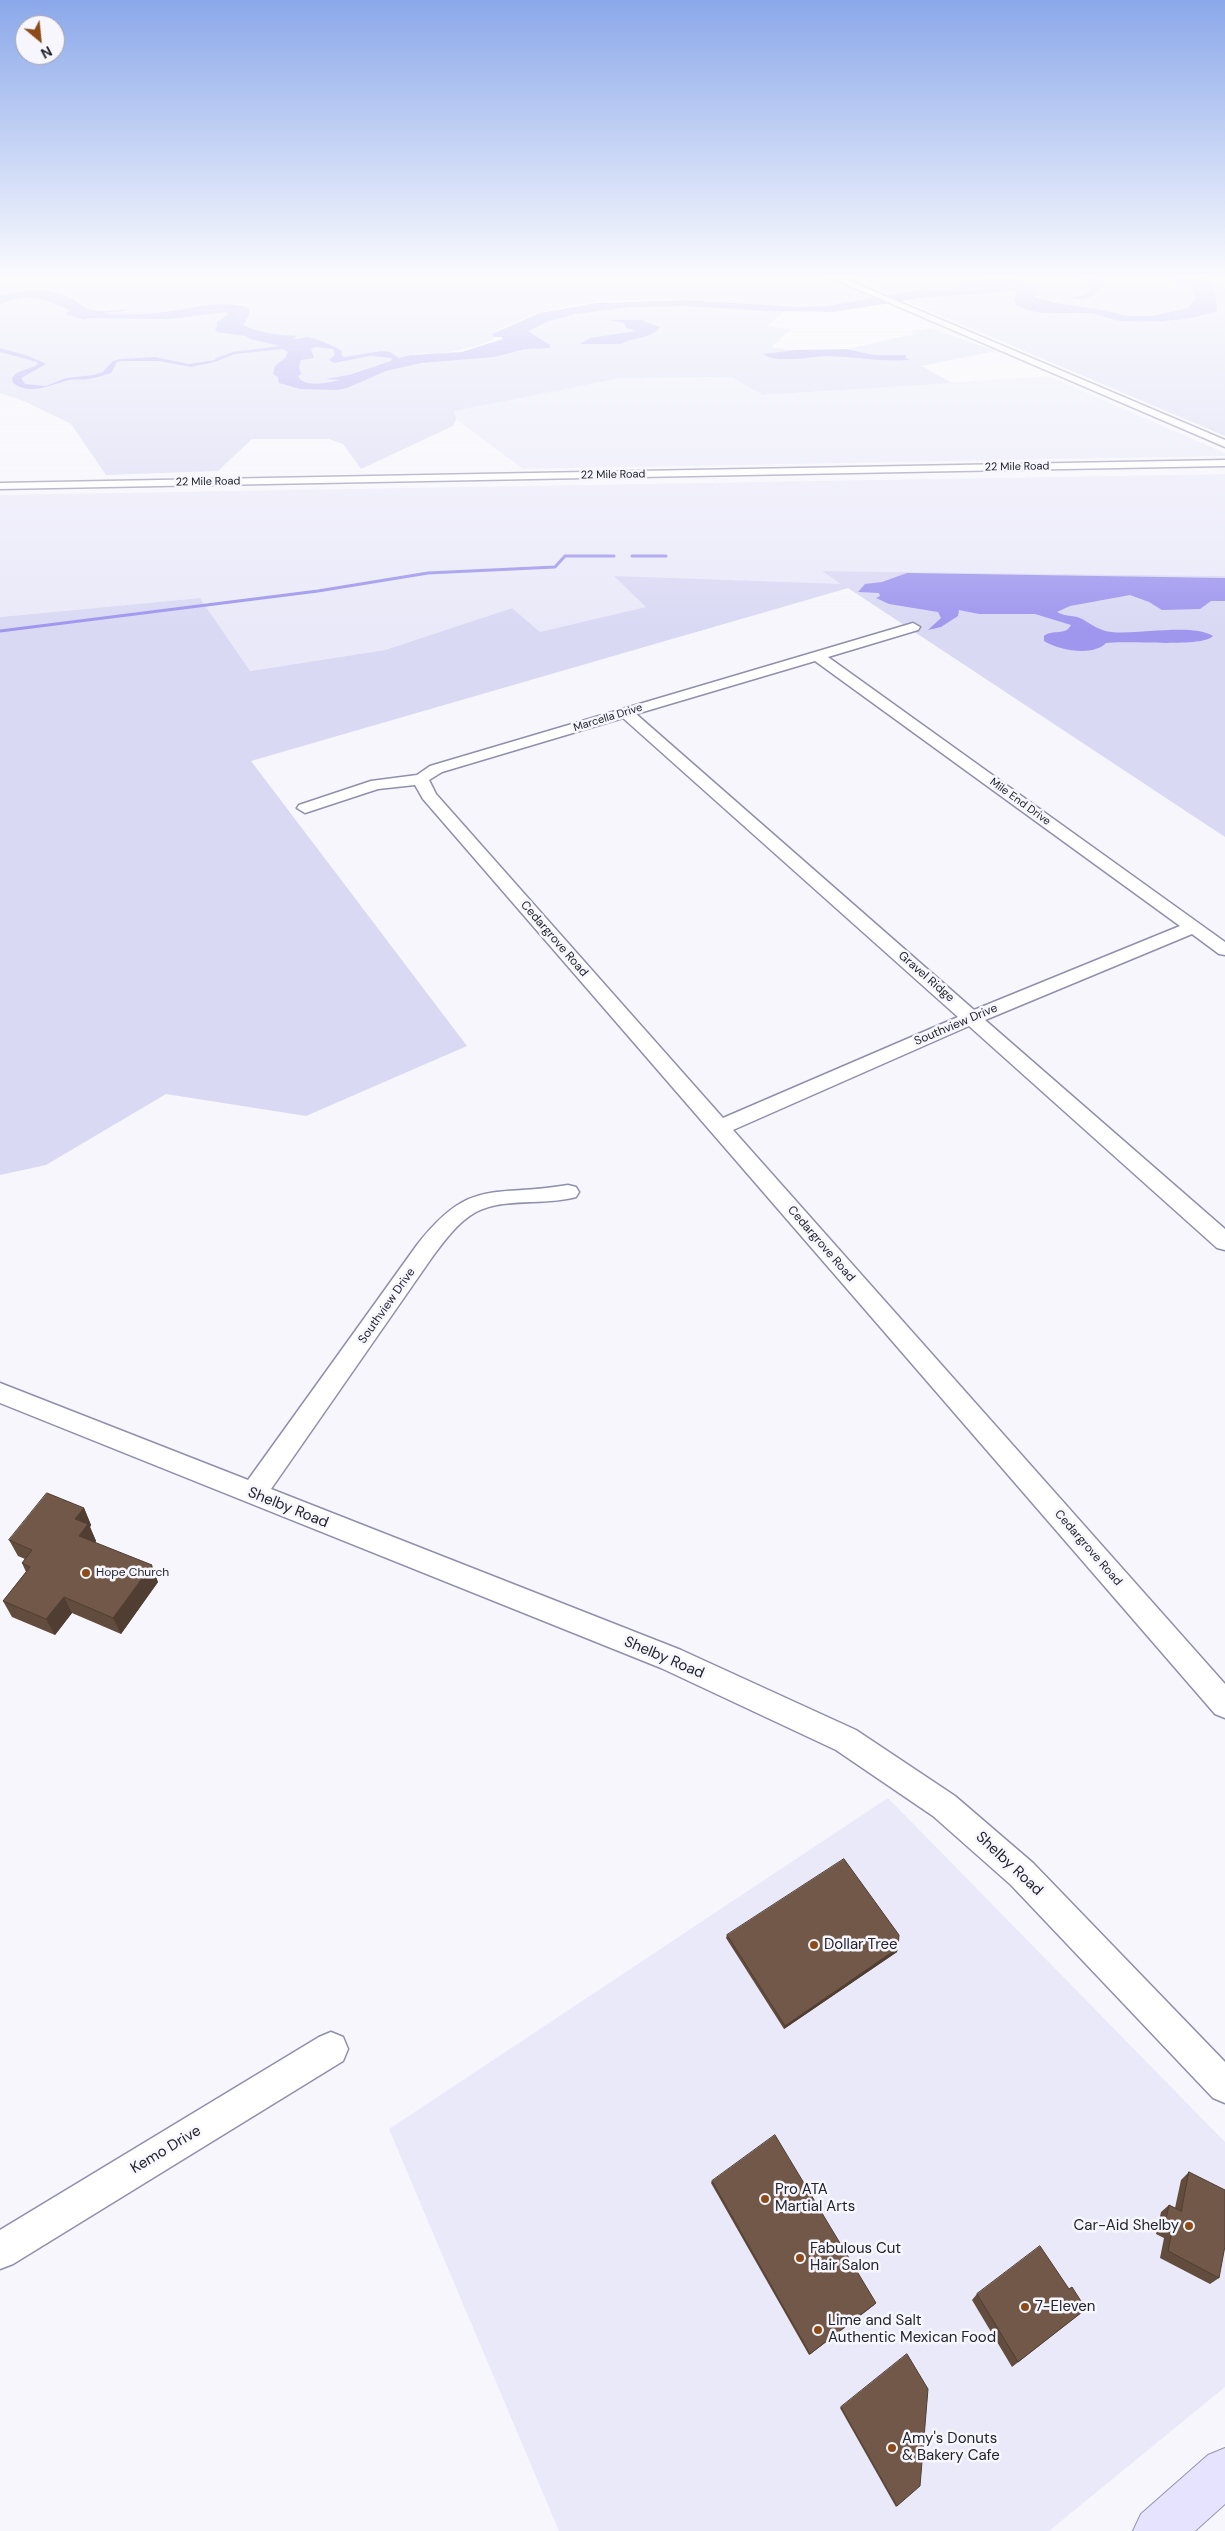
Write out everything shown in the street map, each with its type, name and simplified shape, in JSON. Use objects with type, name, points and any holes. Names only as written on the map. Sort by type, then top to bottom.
[{"type":"main road","points":[[1158,2531],[1225,2472]]},
{"type":"street","points":[[1108,394],[1225,444]]},
{"type":"street","name":"22 Mile Road","points":[[0,486],[1225,463]]},
{"type":"street","name":"Marcella Drive","points":[[305,808],[380,784],[406,779],[421,780],[426,774],[436,769],[913,627]]},
{"type":"street","name":"Mile End Drive","points":[[816,655],[1225,950]]},
{"type":"street","name":"Gravel Ridge","points":[[626,713],[1225,1242]]},
{"type":"street","name":"Cedargrove Road","points":[[421,780],[428,796],[1225,1705]]},
{"type":"street","name":"Southview Drive","points":[[720,1128],[972,1018],[1194,927]]},
{"type":"street","name":"Southview Drive","points":[[253,1494],[418,1261],[449,1222],[469,1206],[484,1201],[514,1197],[545,1196],[568,1192]]},
{"type":"street","name":"Shelby Road","points":[[0,1393],[671,1659],[807,1721],[869,1754],[944,1806],[1022,1874],[1225,2086]]},
{"type":"street","name":"Kemo Drive","points":[[0,2251],[331,2049]]},
{"type":"shaded area","points":[[3,394],[539,394],[454,411],[456,420],[453,426],[361,469],[343,444],[329,439],[252,439],[218,471],[106,475],[71,424],[26,402]]},
{"type":"shaded area","points":[[538,394],[1090,394],[1225,453],[1225,456],[523,469],[446,412]]},
{"type":"shaded area","points":[[1126,394],[1225,394],[1225,436]]},
{"type":"shaded area","points":[[1225,474],[1225,576],[824,571],[848,588],[578,666],[512,608],[385,650],[250,671],[200,598],[0,617],[0,495]]},
{"type":"shaded area","points":[[822,571],[1225,576],[1225,837],[848,588],[251,761],[467,1046],[306,1116],[166,1094],[46,1165],[0,1175],[0,617],[200,598],[250,671],[385,650],[512,608],[540,632],[646,607],[614,576],[841,584]]},
{"type":"shaded area","points":[[907,573],[1225,578],[1225,601],[1211,601],[1200,609],[1162,610],[1149,602],[1130,595],[1070,606],[1057,612],[1081,618],[1096,628],[1108,631],[1192,630],[1213,636],[1206,640],[1180,643],[1106,643],[1093,650],[1075,651],[1044,641],[1044,636],[1047,634],[1066,630],[1071,625],[1035,614],[979,614],[959,610],[958,616],[941,627],[928,630],[941,618],[938,612],[889,604],[876,598],[880,596],[879,593],[858,592],[865,584],[882,582]]},
{"type":"shaded area","points":[[888,1798],[1225,2142],[1225,2387],[1049,2531],[559,2531],[389,2129]]},
{"type":"building","name":"Hope Church","points":[[47,1493],[84,1508],[75,1519],[88,1524],[79,1536],[152,1565],[113,1618],[64,1597],[46,1619],[3,1601],[30,1567],[22,1563],[32,1550],[9,1540]]},
{"type":"building","name":"Dollar Tree","points":[[844,1859],[899,1935],[898,1948],[785,2026],[727,1935]]},
{"type":"building","points":[[775,2135],[876,2303],[810,2354],[712,2181]]},
{"type":"building","name":"Car-Aid Shelby","points":[[1189,2172],[1225,2190],[1225,2246],[1219,2278],[1168,2251],[1172,2231],[1164,2227],[1169,2205],[1181,2211]]},
{"type":"building","name":"7-Eleven","points":[[1040,2246],[1069,2289],[1072,2287],[1086,2309],[1018,2362],[977,2294]]},
{"type":"building","name":"Amy's Donuts & Bakery Cafe","points":[[907,2354],[928,2389],[920,2486],[897,2506],[841,2407]]},
{"type":"waterway","points":[[0,631],[318,591],[428,573],[555,567],[565,556],[614,556]]},
{"type":"waterway","points":[[632,556],[666,556]]},
{"type":"place","name":"Hope Church","points":[[86,1573]]},
{"type":"place","name":"Dollar Tree","points":[[814,1945]]},
{"type":"place","name":"Pro ATA Martial Arts","points":[[765,2199]]},
{"type":"place","name":"Car-Aid Shelby","points":[[1189,2226]]},
{"type":"place","name":"Fabulous Cut Hair Salon","points":[[800,2258]]},
{"type":"place","name":"7-Eleven","points":[[1025,2307]]},
{"type":"place","name":"Lime and Salt Authentic Mexican Food","points":[[818,2330]]},
{"type":"place","name":"Amy's Donuts & Bakery Cafe","points":[[892,2448]]}]
